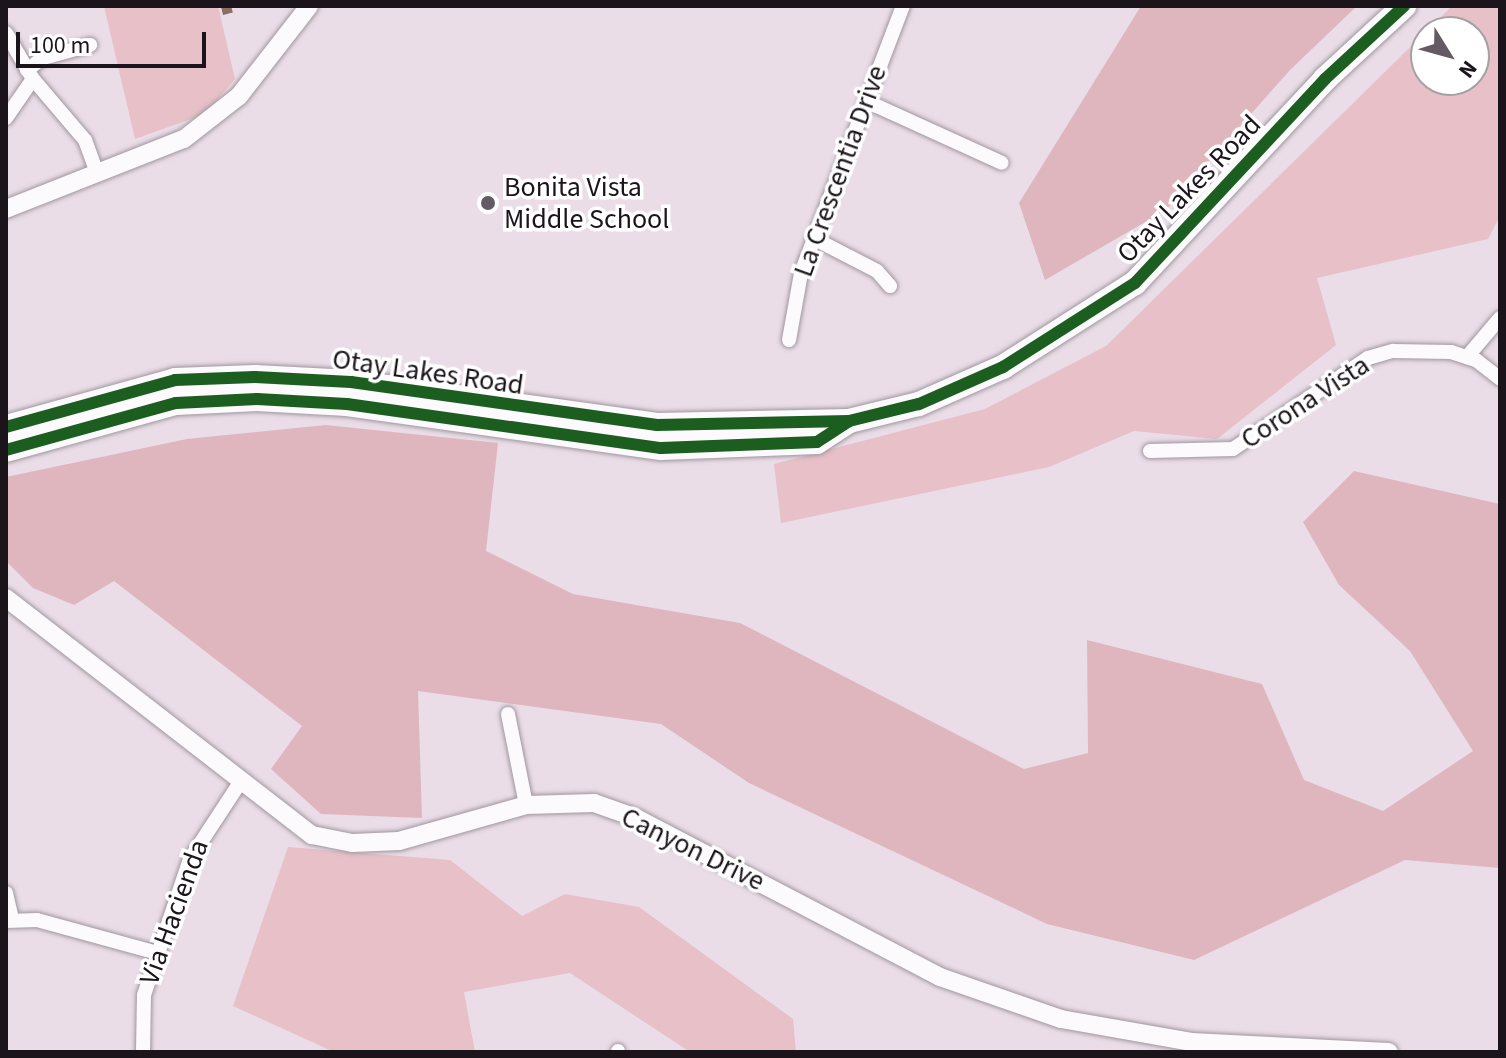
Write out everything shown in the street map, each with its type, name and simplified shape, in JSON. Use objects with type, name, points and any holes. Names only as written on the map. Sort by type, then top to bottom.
[{"type":"main road","name":"Otay Lakes Road","points":[[6,427],[175,380],[255,377],[351,382],[657,425],[849,421],[919,404],[1003,367],[1113,299],[1174,247],[1325,79],[1404,6]]},
{"type":"main road","name":"Otay Lakes Road","points":[[6,450],[176,403],[257,399],[347,404],[661,448],[817,442],[849,421]]},
{"type":"street","points":[[6,209],[184,139],[217,117],[309,6]]},
{"type":"street","name":"La Crescentia Drive","points":[[789,340],[797,282],[903,6]]},
{"type":"street","points":[[6,33],[30,74],[85,140],[97,173]]},
{"type":"street","points":[[6,118],[30,74],[43,58],[90,45]]},
{"type":"street","points":[[866,101],[1002,163]]},
{"type":"street","points":[[813,238],[877,271],[890,286]]},
{"type":"street","points":[[1467,357],[1500,318]]},
{"type":"street","name":"Corona Vista","points":[[1150,451],[1233,449],[1368,358],[1393,351],[1467,357],[1500,379]]},
{"type":"street","name":"Canyon Drive","points":[[6,598],[298,829],[352,843],[409,839],[526,805],[594,803],[634,817],[940,977],[1061,1019],[1191,1042],[1379,1051]]},
{"type":"street","points":[[508,714],[526,805]]},
{"type":"street","name":"Via Hacienda","points":[[143,1052],[144,995],[197,842],[239,784]]},
{"type":"street","points":[[6,893],[9,920],[82,930],[158,953]]},
{"type":"shaded area","points":[[104,6],[218,6],[235,79],[205,114],[135,139]]},
{"type":"shaded area","points":[[1141,6],[1357,6],[1290,70],[1166,210],[1045,280],[1019,203]]},
{"type":"shaded area","points":[[1452,6],[1500,6],[1500,216],[1488,239],[1317,278],[1336,345],[1217,439],[1134,431],[1049,467],[781,523],[774,464],[985,409],[1106,346],[1410,47],[1410,96],[1490,96],[1490,16],[1442,16]]},
{"type":"shaded area","points":[[326,425],[498,443],[486,551],[573,594],[740,623],[1024,769],[1088,753],[1087,640],[1262,684],[1304,780],[1383,811],[1473,751],[1410,651],[1339,585],[1303,522],[1354,471],[1500,504],[1500,868],[1405,860],[1194,960],[1047,924],[749,783],[661,724],[418,691],[422,818],[321,814],[271,769],[302,726],[114,581],[74,605],[33,588],[6,561],[6,477],[187,439]]},
{"type":"shaded area","points":[[288,847],[450,860],[522,916],[565,894],[639,907],[793,1019],[796,1052],[690,1052],[570,973],[464,992],[475,1052],[334,1052],[233,1006]]},
{"type":"marked path","points":[[226,6],[228,14]]},
{"type":"cycle path","points":[[6,427],[175,380],[255,377],[351,382],[657,425],[849,421],[919,404],[1003,367],[1135,283],[1325,79],[1404,6]]},
{"type":"cycle path","points":[[6,450],[176,403],[257,399],[347,404],[661,448],[817,442],[849,421]]},
{"type":"place","name":"Bonita Vista Middle School","points":[[488,203]]}]
